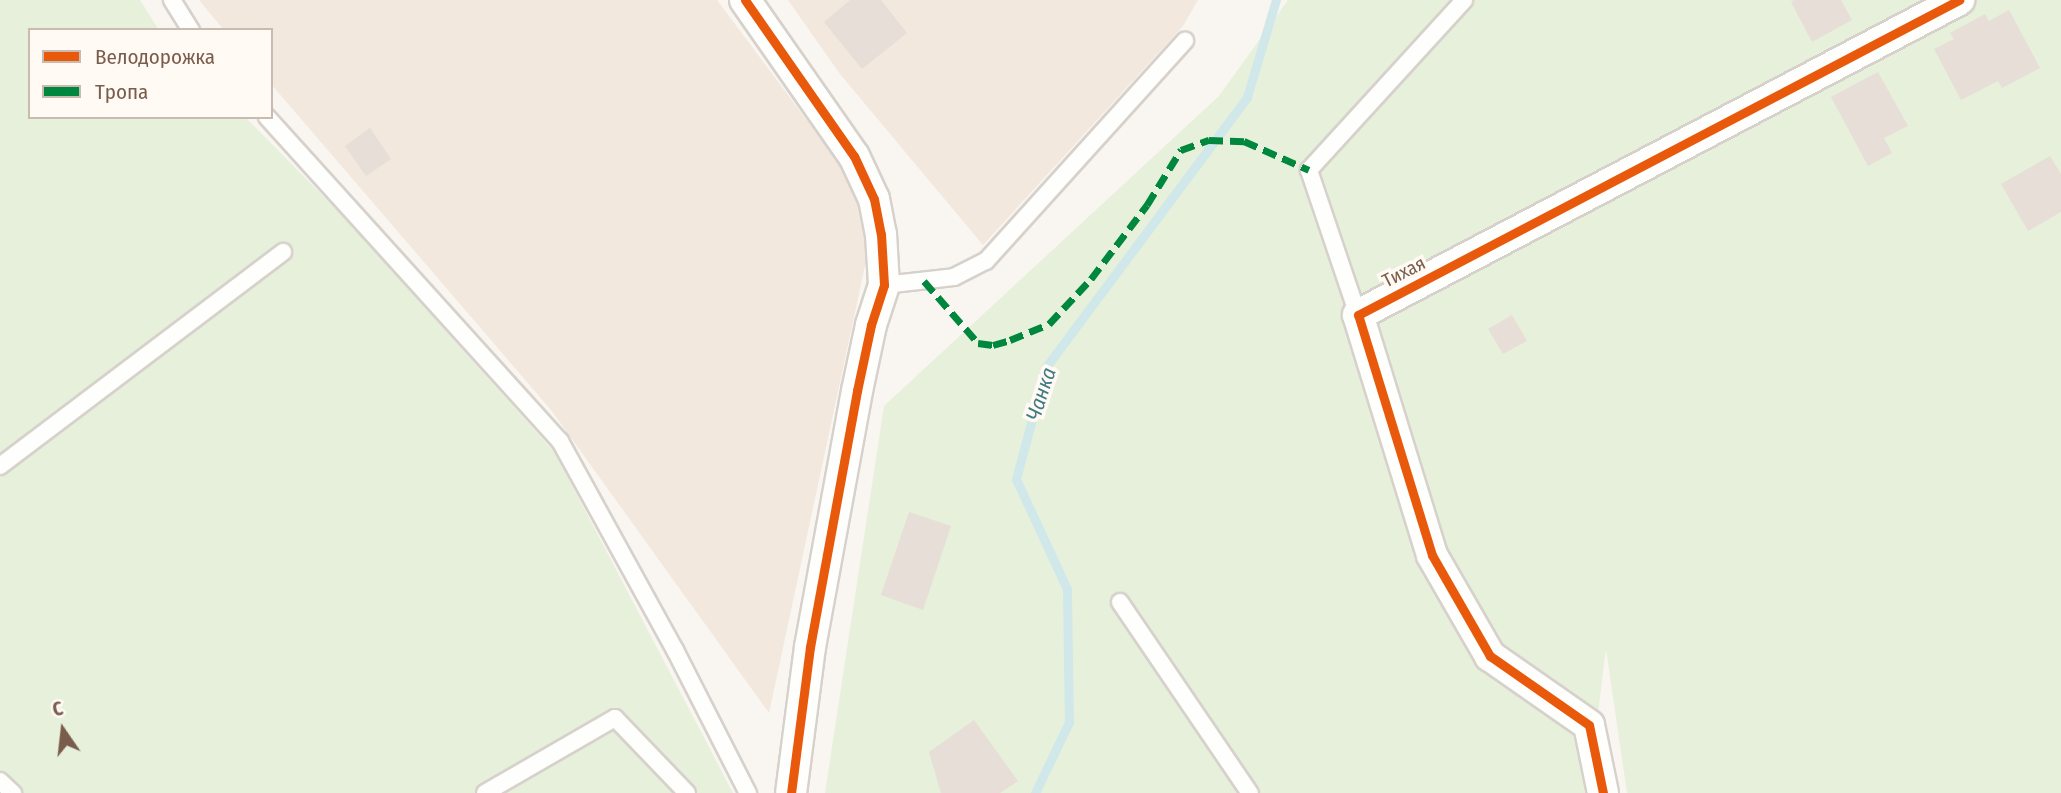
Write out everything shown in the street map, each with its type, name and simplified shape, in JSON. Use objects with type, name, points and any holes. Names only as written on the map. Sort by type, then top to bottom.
[{"type":"street","points":[[745,0],[854,156],[874,199],[881,234],[884,285],[871,325],[842,472],[810,647],[791,793]]},
{"type":"street","name":"Тихая","points":[[1358,316],[1959,0]]},
{"type":"street","points":[[1358,316],[1432,555],[1490,656],[1589,724],[1603,793]]},
{"type":"lane","points":[[172,0],[190,28]]},
{"type":"lane","points":[[1358,316],[1308,170],[1464,0]]},
{"type":"lane","points":[[884,285],[954,277],[986,261],[1185,41]]},
{"type":"lane","points":[[269,119],[560,440],[675,650],[748,793]]},
{"type":"lane","points":[[0,466],[283,252]]},
{"type":"lane","points":[[1120,602],[1250,793]]},
{"type":"lane","points":[[485,793],[615,718],[687,793]]},
{"type":"lane","points":[[0,781],[13,793]]},
{"type":"shaded area","points":[[199,0],[717,0],[856,186],[869,247],[769,713],[551,410],[273,86],[273,28],[222,28]]},
{"type":"shaded area","points":[[788,0],[1198,0],[1183,26],[983,245],[840,74]]},
{"type":"green space","points":[[0,0],[140,0],[158,28],[28,28],[28,119],[247,119],[339,212],[555,453],[733,793],[0,793]]},
{"type":"green space","points":[[1288,0],[2061,0],[2061,793],[1627,793],[1606,649],[1588,793],[825,793],[884,406],[1219,96]]},
{"type":"building","points":[[850,0],[881,0],[907,33],[862,69],[824,22]]},
{"type":"building","points":[[1841,0],[1852,20],[1812,42],[1791,2]]},
{"type":"building","points":[[2009,10],[2040,68],[2002,88],[1998,81],[1961,100],[1934,49],[1954,39],[1950,33],[1985,14],[1989,21]]},
{"type":"building","points":[[1878,72],[1908,126],[1884,138],[1892,153],[1868,166],[1831,97]]},
{"type":"building","points":[[370,128],[391,159],[366,176],[345,146]]},
{"type":"building","points":[[2050,156],[2061,174],[2061,212],[2028,231],[2001,184]]},
{"type":"building","points":[[1512,315],[1527,341],[1503,354],[1488,329]]},
{"type":"building","points":[[909,512],[951,526],[923,610],[881,595]]},
{"type":"building","points":[[974,720],[1018,781],[1000,793],[941,793],[929,752]]},
{"type":"waterway","name":"Чанка","points":[[1035,793],[1069,722],[1067,589],[1016,479],[1046,367],[1247,97],[1276,0]]},
{"type":"marked path","points":[[924,281],[978,343],[993,345],[1049,324],[1091,279],[1147,205],[1181,150],[1209,140],[1244,141],[1309,170]]},
{"type":"cycle path","points":[[745,0],[854,156],[874,199],[881,234],[884,285],[871,325],[857,391],[810,647],[791,793]]},
{"type":"cycle path","points":[[1603,793],[1589,725],[1490,656],[1432,555],[1358,315],[1959,0]]}]
